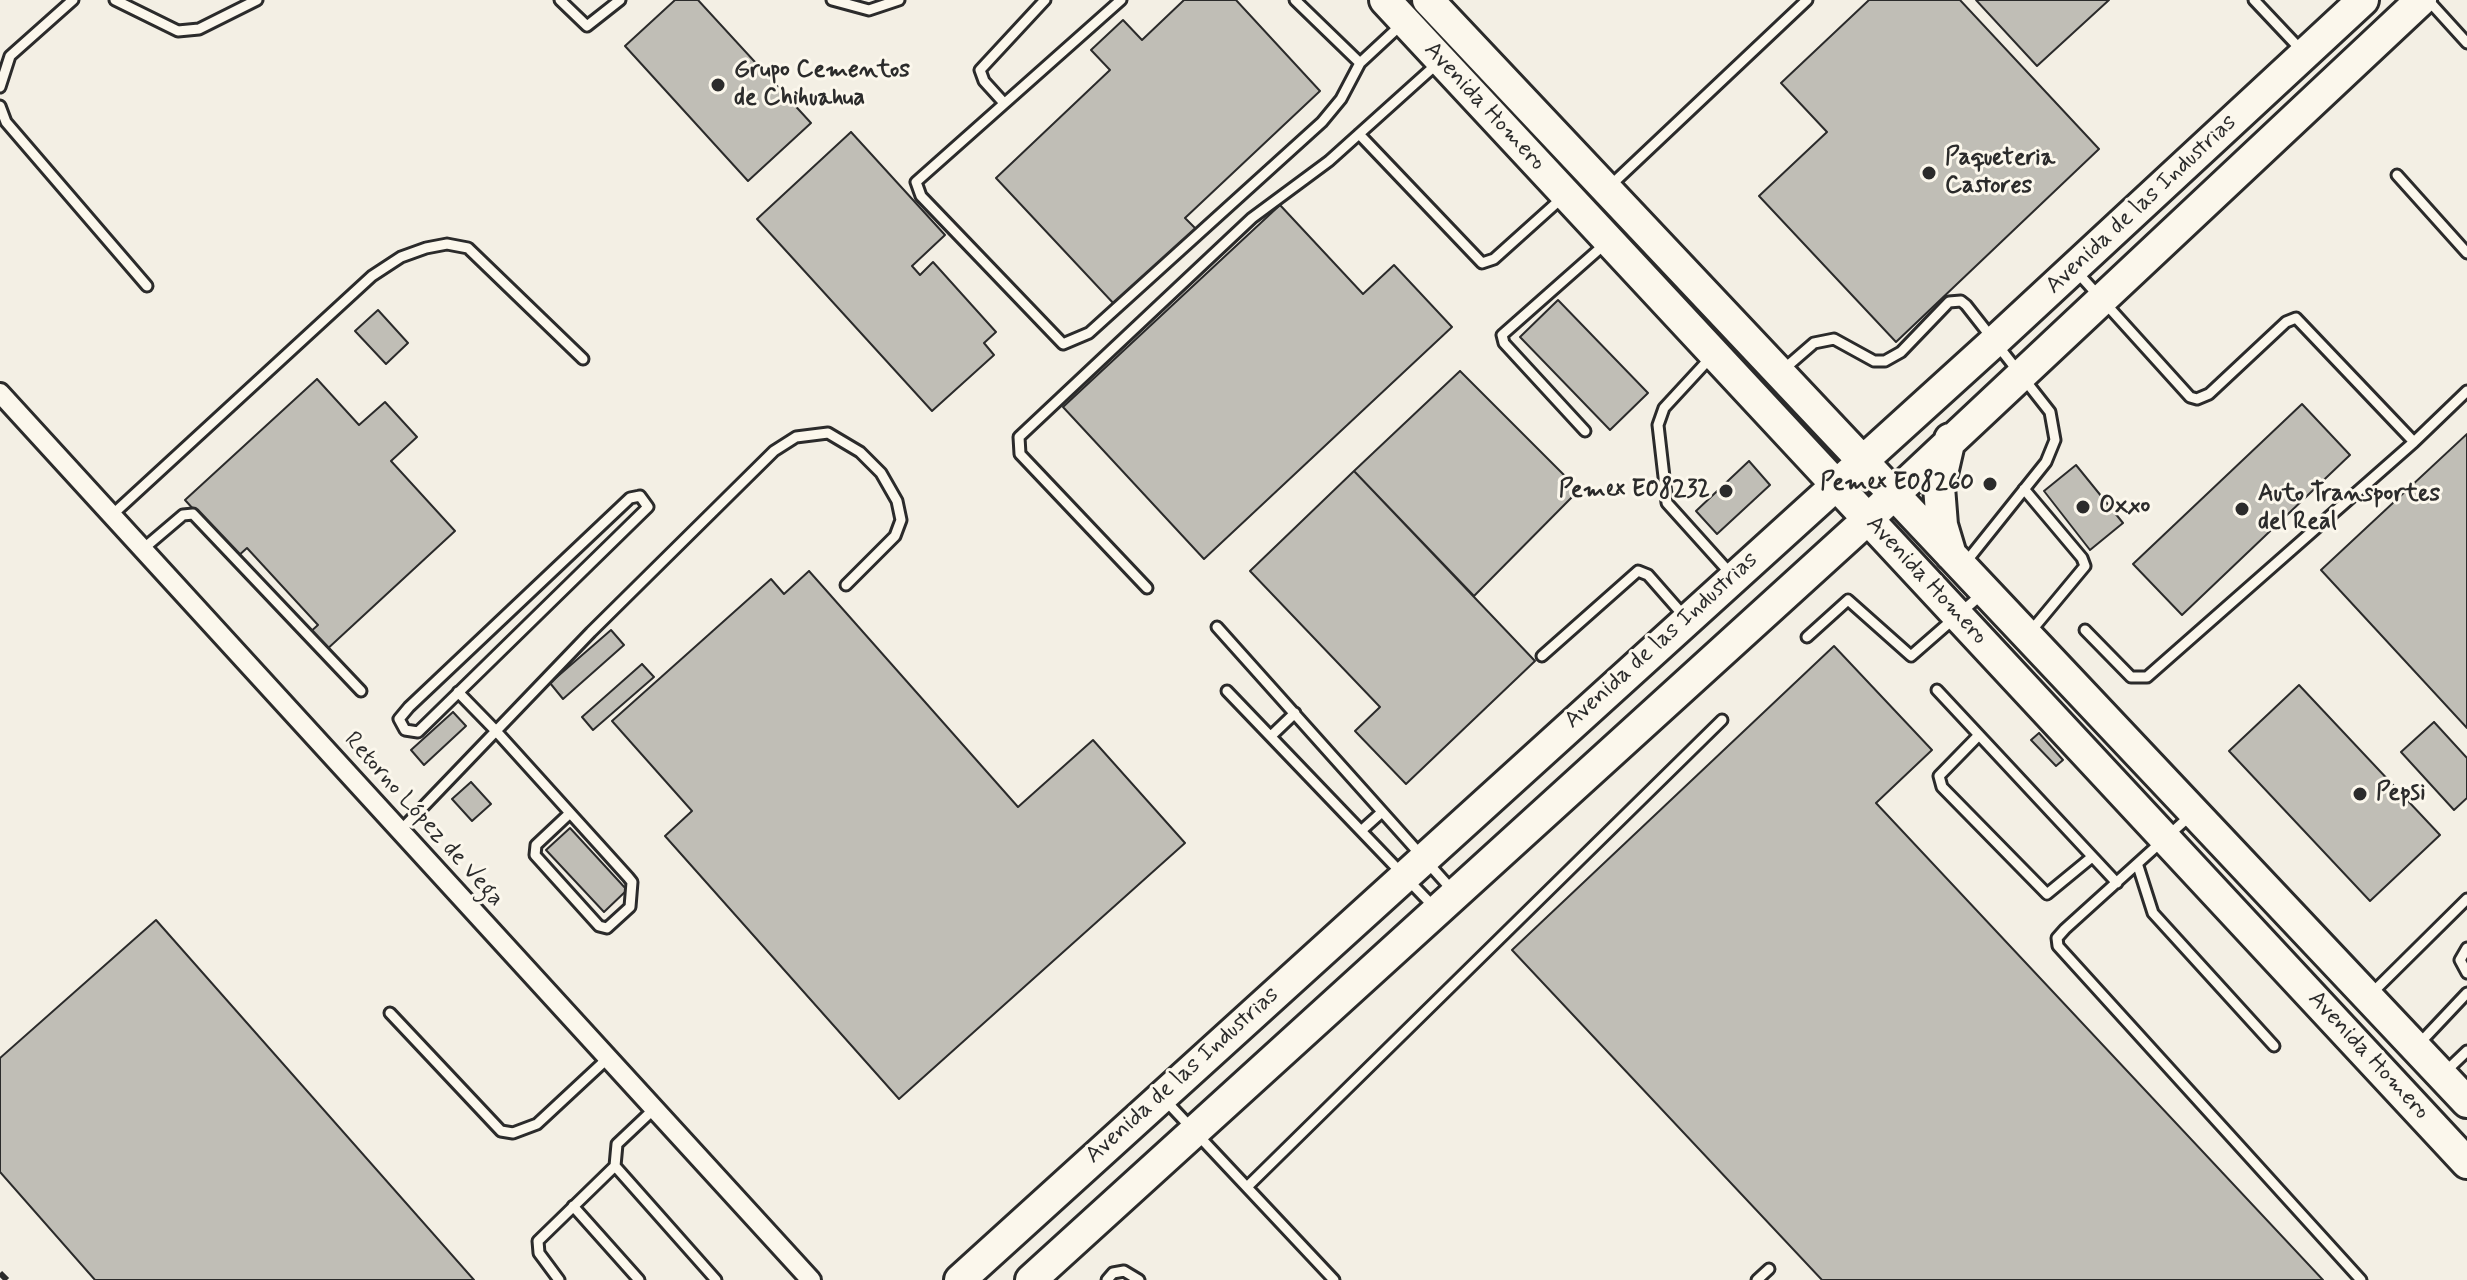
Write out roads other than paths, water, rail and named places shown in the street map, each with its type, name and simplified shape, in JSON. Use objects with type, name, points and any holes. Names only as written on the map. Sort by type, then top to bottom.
[{"type":"main road","name":"Avenida Homero","points":[[1428,0],[1860,462],[2467,1102]]},
{"type":"main road","name":"Avenida de las Industrias","points":[[960,1280],[1994,342],[2363,0]]},
{"type":"main road","name":"Avenida de las Industrias","points":[[1031,1280],[1893,496],[2099,298],[2421,0]]},
{"type":"main road","name":"Avenida Homero","points":[[1395,11],[2467,1163]]},
{"type":"main road","points":[[1950,439],[1939,487],[1942,525],[1957,563]]},
{"type":"street","name":"Retorno López de Vega","points":[[0,393],[811,1280]]},
{"type":"lane","points":[[0,87],[10,56],[73,0]]},
{"type":"lane","points":[[115,0],[178,31],[199,29],[257,0]]},
{"type":"lane","points":[[560,0],[587,26],[620,0]]},
{"type":"lane","points":[[832,0],[869,10],[899,0]]},
{"type":"lane","points":[[1004,103],[984,81],[980,70],[1045,0]]},
{"type":"lane","points":[[1121,0],[918,177],[917,189],[1063,344],[1089,333],[1322,122],[1341,99],[1360,63],[1395,11]]},
{"type":"lane","points":[[1295,0],[1360,63]]},
{"type":"lane","points":[[1605,190],[1807,0]]},
{"type":"lane","points":[[2254,0],[2305,54]]},
{"type":"lane","points":[[2428,0],[2467,43]]},
{"type":"lane","points":[[1147,588],[1020,454],[1019,437],[1252,218],[1329,161],[1441,61]]},
{"type":"lane","points":[[0,106],[6,122],[147,286]]},
{"type":"lane","points":[[1359,134],[1482,263],[1494,259],[1565,195]]},
{"type":"lane","points":[[2397,175],[2467,253]]},
{"type":"lane","points":[[1585,431],[1504,343],[1502,335],[1609,241]]},
{"type":"lane","points":[[112,515],[372,276],[401,257],[426,248],[447,244],[468,248],[583,359]]},
{"type":"lane","points":[[2074,268],[2190,397],[2197,399],[2209,394],[2286,322],[2300,320],[2414,442]]},
{"type":"lane","points":[[1778,374],[1814,343],[1834,339],[1874,361],[1885,361],[1901,352],[1944,305],[1955,300],[1966,305],[2050,412],[2055,440],[2046,462],[1957,563]]},
{"type":"lane","points":[[1714,354],[1664,408],[1658,425],[1667,503],[1733,576]]},
{"type":"lane","points":[[2085,630],[2131,677],[2147,677],[2414,442],[2467,391]]},
{"type":"lane","points":[[400,831],[774,451],[796,437],[828,433],[860,452],[881,473],[897,501],[901,520],[895,536],[846,585]]},
{"type":"lane","points":[[2024,489],[2082,558],[2085,566],[2026,636]]},
{"type":"lane","points":[[640,496],[645,499],[648,507],[458,692],[418,732],[405,730],[401,724],[399,719],[409,707],[630,498],[640,496]]},
{"type":"lane","points":[[143,549],[183,515],[193,514],[361,691]]},
{"type":"lane","points":[[1542,656],[1638,571],[1648,575],[1687,619]]},
{"type":"lane","points":[[1807,637],[1848,600],[1911,656],[1984,592]]},
{"type":"lane","points":[[1217,627],[1382,812],[1414,866],[1446,901]]},
{"type":"lane","points":[[1937,690],[2117,883]]},
{"type":"lane","points":[[1227,691],[1362,830],[1414,866],[1446,901]]},
{"type":"lane","points":[[458,692],[496,731],[570,813],[632,882],[630,907],[607,928],[599,926],[535,855],[536,845],[570,813]]},
{"type":"lane","points":[[1271,736],[1295,713]]},
{"type":"lane","points":[[1247,1187],[1722,720]]},
{"type":"lane","points":[[1979,735],[1939,776],[1942,787],[2047,894],[2092,857]]},
{"type":"lane","points":[[1362,830],[1382,812]]},
{"type":"lane","points":[[2194,813],[2065,929],[2057,938],[2058,946],[2361,1280]]},
{"type":"lane","points":[[2138,866],[2153,913],[2274,1046]]},
{"type":"lane","points":[[2368,997],[2467,899]]},
{"type":"lane","points":[[2467,948],[2460,960],[2467,973]]},
{"type":"lane","points":[[2415,1048],[2467,993]]},
{"type":"lane","points":[[390,1013],[501,1131],[513,1133],[537,1124],[608,1058]]},
{"type":"lane","points":[[2441,1075],[2467,1051]]},
{"type":"lane","points":[[1161,1096],[1334,1280]]},
{"type":"lane","points":[[559,1280],[539,1253],[538,1241],[615,1166],[617,1144],[654,1109]]},
{"type":"lane","points":[[615,1166],[716,1280]]},
{"type":"lane","points":[[573,1206],[639,1280]]},
{"type":"lane","points":[[1757,1280],[1769,1269]]},
{"type":"lane","points":[[1107,1280],[1113,1273],[1124,1271],[1139,1280]]},
{"type":"railway","points":[[0,1273],[7,1280]]},
{"type":"place","name":"Grupo Cementos de Chihuahua","points":[[718,85]]},
{"type":"place","name":"Paqueteria Castores","points":[[1929,173]]},
{"type":"place","name":"Pemex E08260","points":[[1990,484]]},
{"type":"place","name":"Pemex E08232","points":[[1726,491]]},
{"type":"place","name":"Oxxo","points":[[2083,507]]},
{"type":"place","name":"Auto Transportes del Real","points":[[2242,509]]},
{"type":"place","name":"Pepsi","points":[[2360,794]]}]
